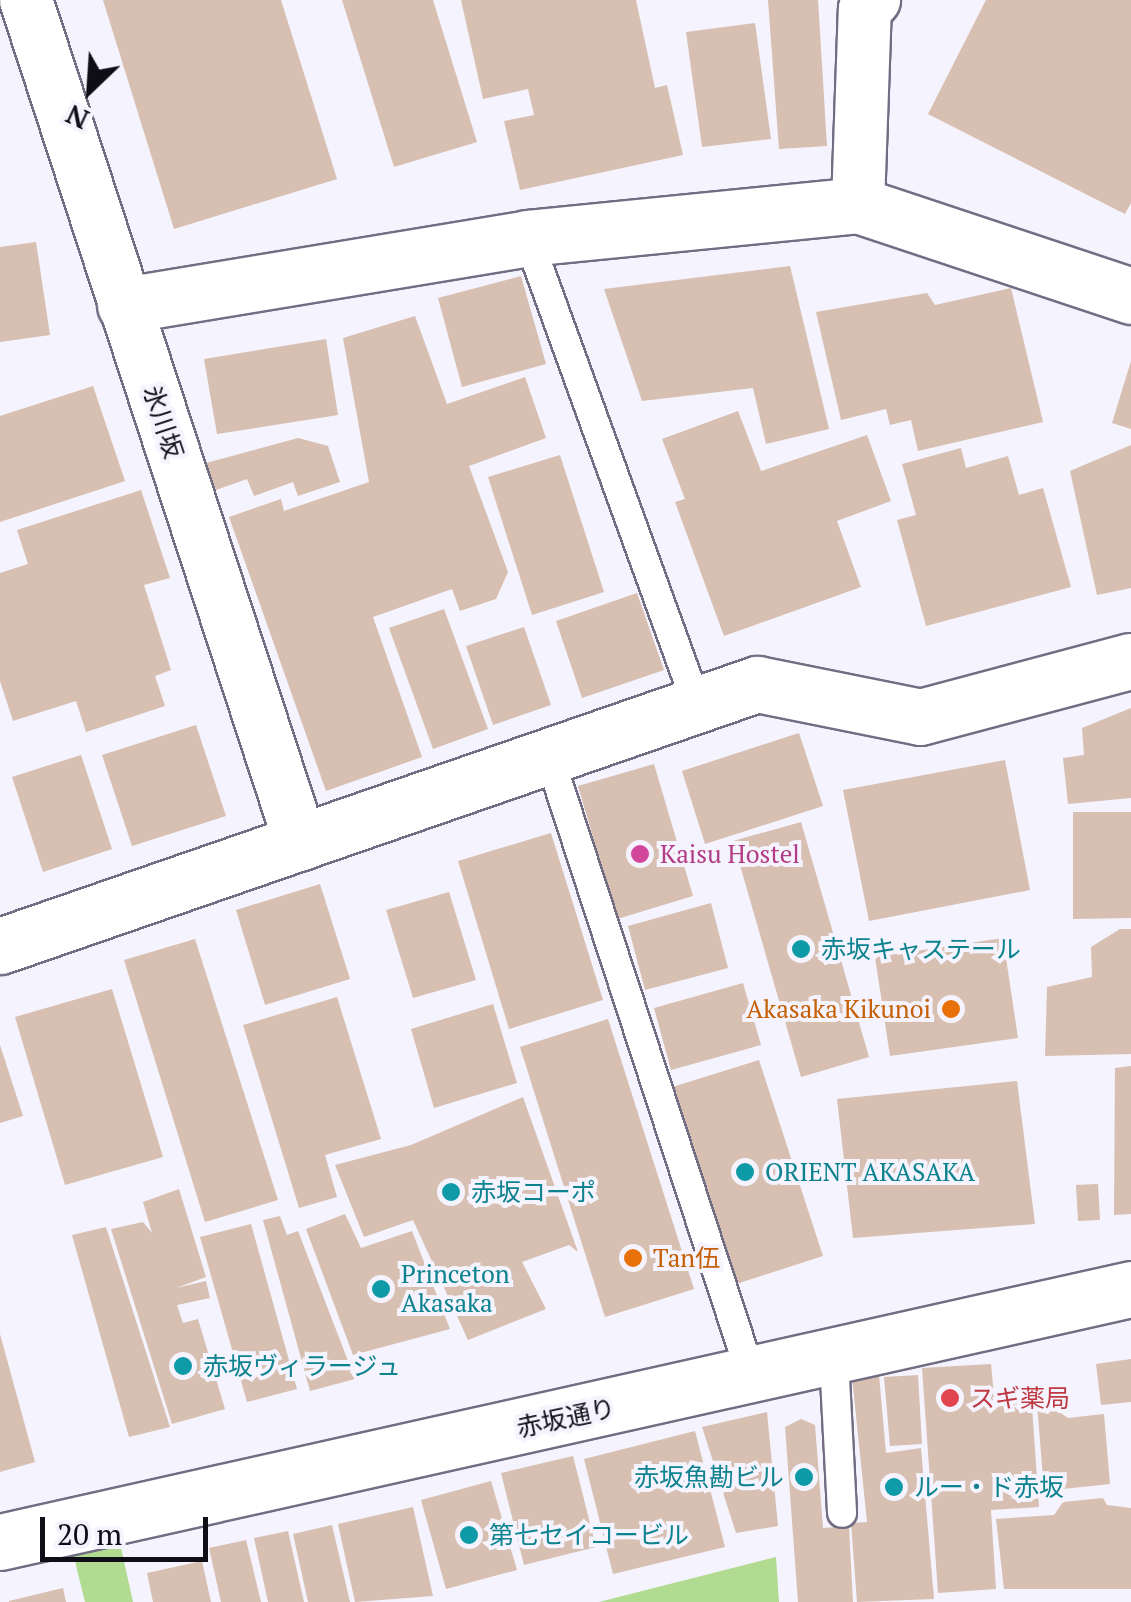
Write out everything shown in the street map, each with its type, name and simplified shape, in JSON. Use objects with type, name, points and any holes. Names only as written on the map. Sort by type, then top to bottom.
[{"type":"street","name":"氷川坂","points":[[26,0],[301,844]]},
{"type":"street","points":[[858,205],[864,9],[874,0]]},
{"type":"street","points":[[126,305],[528,238],[858,205],[1131,296]]},
{"type":"street","points":[[0,946],[550,759],[757,684],[780,684],[920,717],[1131,661]]},
{"type":"street","name":"赤坂通り","points":[[0,1542],[752,1378],[1131,1289]]},
{"type":"lane","points":[[528,238],[697,706]]},
{"type":"lane","points":[[550,759],[752,1378]]},
{"type":"lane","points":[[834,1359],[842,1514]]},
{"type":"green space","points":[[118,1534],[133,1602],[85,1602],[71,1545]]},
{"type":"green space","points":[[776,1557],[779,1602],[599,1602]]},
{"type":"building","points":[[103,0],[281,0],[337,179],[174,229]]},
{"type":"building","points":[[342,0],[433,0],[477,142],[394,167]]},
{"type":"building","points":[[461,0],[636,0],[655,88],[667,85],[683,155],[520,190],[504,121],[534,115],[528,89],[483,99]]},
{"type":"building","points":[[768,0],[818,0],[827,146],[779,149]]},
{"type":"building","points":[[986,0],[1131,0],[1131,203],[1125,214],[928,114]]},
{"type":"building","points":[[755,23],[771,139],[702,147],[686,32]]},
{"type":"building","points":[[36,242],[50,335],[0,342],[0,247]]},
{"type":"building","points":[[790,266],[829,429],[766,444],[753,388],[642,401],[604,289]]},
{"type":"building","points":[[521,276],[546,364],[462,387],[438,298]]},
{"type":"building","points":[[1011,288],[1043,422],[918,451],[911,420],[890,425],[886,409],[841,420],[816,312],[927,293],[935,305]]},
{"type":"building","points":[[415,316],[447,404],[525,377],[546,438],[469,466],[508,572],[496,599],[460,611],[452,589],[373,617],[422,757],[326,791],[229,517],[281,499],[284,511],[369,482],[343,338]]},
{"type":"building","points":[[326,339],[338,415],[217,434],[204,359]]},
{"type":"building","points":[[1131,361],[1131,429],[1112,423]]},
{"type":"building","points":[[93,386],[125,481],[0,522],[0,416]]},
{"type":"building","points":[[738,411],[761,471],[867,435],[891,501],[837,521],[861,587],[724,636],[675,502],[685,499],[662,439]]},
{"type":"building","points":[[298,438],[328,446],[340,482],[298,496],[293,482],[254,496],[247,479],[216,490],[206,463]]},
{"type":"building","points":[[1131,445],[1131,588],[1097,595],[1070,471]]},
{"type":"building","points":[[961,448],[966,468],[1008,456],[1019,495],[1043,488],[1071,587],[926,626],[897,520],[916,515],[902,464]]},
{"type":"building","points":[[560,455],[604,592],[532,615],[488,477]]},
{"type":"building","points":[[141,490],[170,578],[144,585],[171,670],[155,676],[165,706],[86,732],[76,701],[13,721],[0,681],[0,573],[28,564],[17,530]]},
{"type":"building","points":[[637,593],[664,670],[582,698],[556,621]]},
{"type":"building","points":[[444,609],[488,729],[433,749],[389,628]]},
{"type":"building","points":[[524,627],[551,705],[493,725],[466,646]]},
{"type":"building","points":[[1131,708],[1131,798],[1068,804],[1063,758],[1084,755],[1082,728]]},
{"type":"building","points":[[196,725],[226,816],[132,846],[102,755]]},
{"type":"building","points":[[799,733],[823,806],[705,844],[682,771]]},
{"type":"building","points":[[81,755],[112,849],[43,872],[12,777]]},
{"type":"building","points":[[1005,760],[1030,890],[869,921],[843,790]]},
{"type":"building","points":[[654,764],[693,896],[617,919],[578,786]]},
{"type":"building","points":[[1073,812],[1131,812],[1131,918],[1073,919]]},
{"type":"building","name":"赤坂キャステール","points":[[801,822],[869,1057],[801,1077],[733,841]]},
{"type":"building","points":[[551,833],[603,1000],[509,1029],[458,861]]},
{"type":"building","points":[[320,884],[350,979],[265,1005],[236,910]]},
{"type":"building","points":[[449,892],[476,980],[413,998],[386,910]]},
{"type":"building","points":[[711,903],[728,968],[645,990],[628,926]]},
{"type":"building","points":[[1120,929],[1131,929],[1131,1054],[1045,1056],[1047,987],[1092,977],[1091,947]]},
{"type":"building","points":[[1003,938],[1018,1038],[890,1056],[875,957]]},
{"type":"building","points":[[195,939],[278,1200],[205,1222],[124,960]]},
{"type":"building","points":[[743,983],[761,1045],[671,1070],[654,1008]]},
{"type":"building","points":[[112,989],[163,1157],[65,1185],[15,1017]]},
{"type":"building","points":[[337,997],[381,1139],[325,1155],[337,1197],[299,1208],[243,1025]]},
{"type":"building","points":[[493,1004],[517,1083],[434,1108],[411,1029]]},
{"type":"building","points":[[608,1019],[694,1289],[605,1317],[520,1047]]},
{"type":"building","points":[[0,1045],[23,1116],[0,1123]]},
{"type":"building","name":"ORIENT AKASAKA","points":[[759,1060],[823,1256],[736,1284],[728,1280],[666,1089]]},
{"type":"building","points":[[1131,1066],[1131,1214],[1114,1215],[1115,1068]]},
{"type":"building","points":[[1017,1081],[1035,1224],[853,1238],[837,1099]]},
{"type":"building","name":"赤坂コーポ","points":[[523,1097],[578,1252],[569,1245],[522,1262],[546,1309],[468,1340],[413,1220],[364,1237],[335,1165],[411,1145]]},
{"type":"building","points":[[1098,1184],[1100,1220],[1078,1221],[1076,1185]]},
{"type":"building","name":"赤坂ヴィラージュ","points":[[179,1189],[206,1277],[176,1288],[206,1281],[210,1298],[177,1305],[183,1323],[198,1319],[225,1409],[172,1424],[111,1229],[143,1222],[152,1233],[143,1202]]},
{"type":"building","name":"Princeton Akasaka","points":[[345,1214],[361,1248],[412,1231],[450,1329],[353,1355],[306,1229]]},
{"type":"building","points":[[280,1216],[287,1235],[298,1231],[355,1379],[310,1391],[263,1220]]},
{"type":"building","points":[[251,1224],[297,1389],[247,1402],[200,1237]]},
{"type":"building","points":[[106,1227],[170,1427],[129,1437],[72,1235]]},
{"type":"building","points":[[0,1334],[35,1462],[0,1472]]},
{"type":"building","points":[[1131,1359],[1131,1402],[1101,1405],[1096,1364]]},
{"type":"building","points":[[991,1364],[994,1395],[1031,1392],[1039,1507],[991,1510],[996,1589],[938,1593],[922,1368]]},
{"type":"building","name":"ルー・ド赤坂","points":[[879,1375],[886,1453],[921,1448],[934,1599],[857,1602],[851,1523],[867,1522],[852,1377]]},
{"type":"building","points":[[918,1375],[922,1444],[890,1446],[884,1377]]},
{"type":"building","points":[[1046,1403],[1068,1418],[1104,1414],[1110,1484],[1044,1491],[1037,1404]]},
{"type":"building","points":[[767,1412],[778,1526],[736,1533],[702,1427]]},
{"type":"building","name":"赤坂魚勘ビル","points":[[801,1419],[815,1425],[823,1528],[849,1526],[853,1602],[798,1602],[785,1427]]},
{"type":"building","points":[[695,1431],[725,1547],[613,1574],[584,1459]]},
{"type":"building","points":[[573,1456],[596,1547],[524,1565],[501,1473]]},
{"type":"building","name":"第七セイコービル","points":[[491,1481],[517,1570],[446,1589],[421,1500]]},
{"type":"building","points":[[1103,1498],[1107,1505],[1131,1508],[1131,1589],[1004,1589],[996,1519],[1054,1515],[1063,1502]]},
{"type":"building","points":[[413,1507],[433,1596],[355,1602],[338,1524]]},
{"type":"building","points":[[332,1525],[350,1602],[308,1602],[293,1534]]},
{"type":"building","points":[[288,1531],[304,1602],[268,1602],[254,1538]]},
{"type":"building","points":[[246,1540],[261,1602],[221,1602],[209,1548]]},
{"type":"building","points":[[202,1561],[211,1602],[153,1602],[147,1573]]},
{"type":"building","points":[[63,1588],[66,1602],[9,1602],[9,1601]]},
{"type":"place","name":"Kaisu Hostel","points":[[640,854]]},
{"type":"place","name":"赤坂キャステール","points":[[801,949]]},
{"type":"place","name":"Akasaka Kikunoi","points":[[951,1009]]},
{"type":"place","name":"ORIENT AKASAKA","points":[[745,1172]]},
{"type":"place","name":"赤坂コーポ","points":[[451,1192]]},
{"type":"place","name":"Tan伍","points":[[633,1258]]},
{"type":"place","name":"Princeton Akasaka","points":[[381,1289]]},
{"type":"place","name":"赤坂ヴィラージュ","points":[[183,1366]]},
{"type":"place","name":"スギ薬局","points":[[950,1398]]},
{"type":"place","name":"赤坂魚勘ビル","points":[[804,1477]]},
{"type":"place","name":"ルー・ド赤坂","points":[[894,1487]]},
{"type":"place","name":"第七セイコービル","points":[[469,1535]]}]
